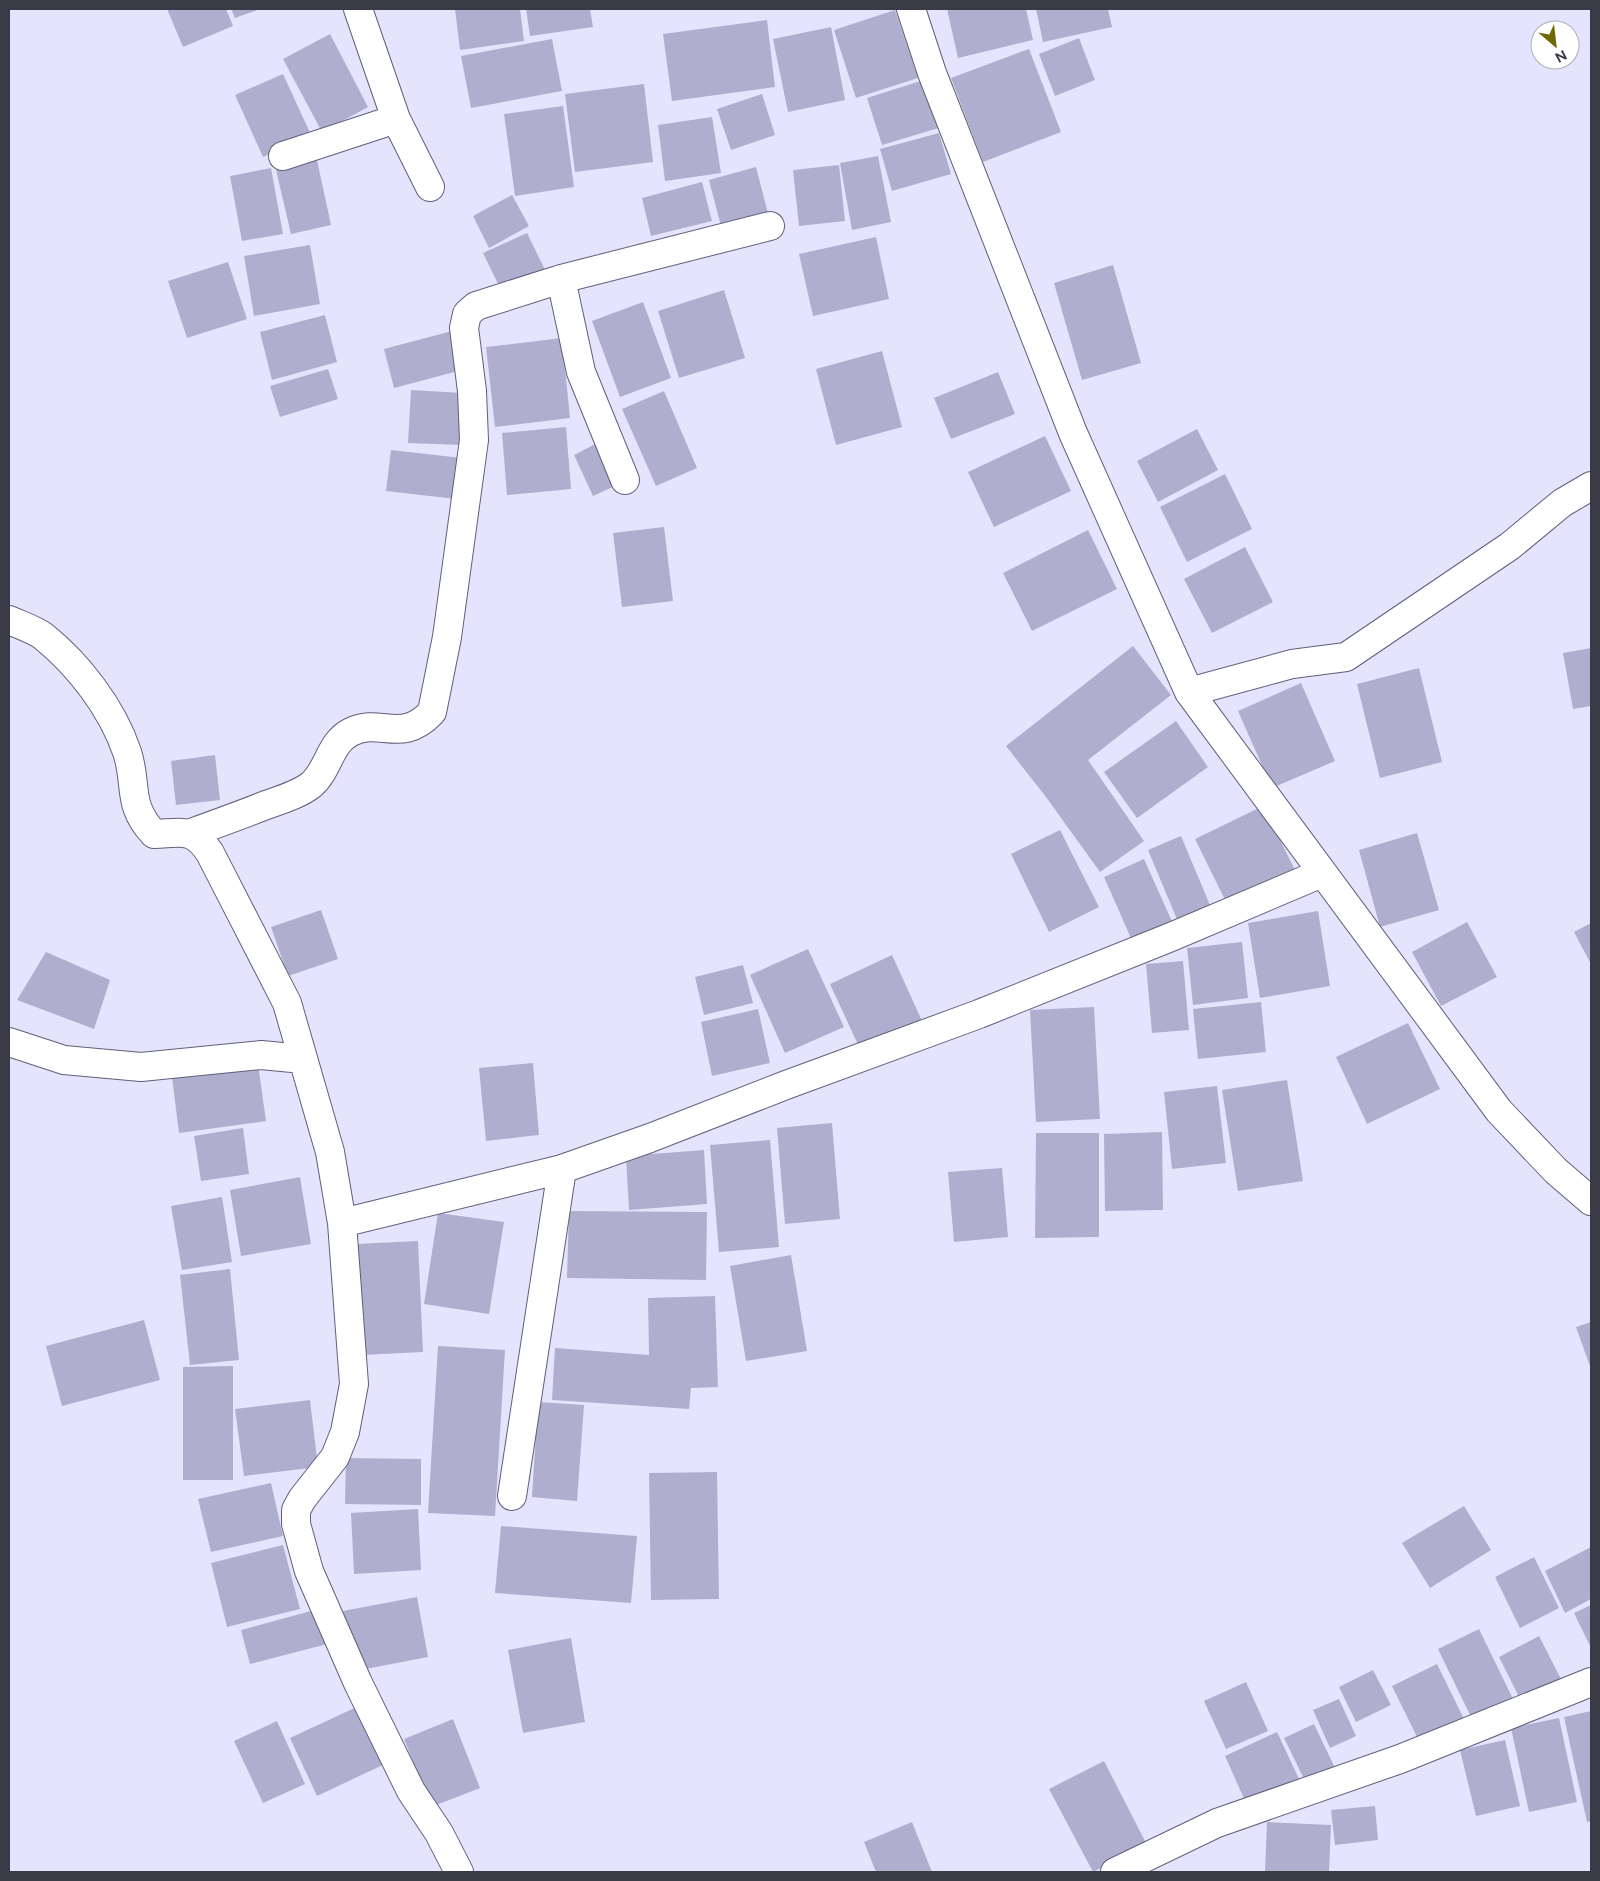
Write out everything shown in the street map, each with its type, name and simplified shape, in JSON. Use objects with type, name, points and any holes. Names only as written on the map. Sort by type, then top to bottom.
[{"type":"street","points":[[358,9],[396,119],[430,188]]},
{"type":"street","points":[[912,9],[932,73],[1073,433],[1189,692],[1498,1111],[1556,1171],[1591,1201]]},
{"type":"street","points":[[283,156],[396,119]]},
{"type":"street","points":[[9,620],[42,636],[79,671],[104,704],[127,753],[137,810],[144,823],[154,834],[191,833],[292,796],[310,786],[322,774],[337,742],[351,732],[364,728],[409,729],[423,721],[432,712],[447,636],[474,440],[472,392],[464,328],[467,314],[476,306],[561,279],[770,226]]},
{"type":"street","points":[[561,279],[581,372],[625,480]]},
{"type":"street","points":[[1189,692],[1292,664],[1346,657],[1510,546],[1562,503],[1591,486]]},
{"type":"street","points":[[191,833],[202,842],[210,853],[287,1003],[330,1152],[342,1223],[354,1384],[345,1432],[335,1457],[302,1499],[296,1510],[296,1524],[309,1572],[358,1683],[411,1791],[439,1833],[459,1872]]},
{"type":"street","points":[[342,1223],[562,1169],[979,1014],[1171,937],[1322,873]]},
{"type":"street","points":[[9,1042],[64,1060],[140,1067],[261,1055],[303,1059]]},
{"type":"street","points":[[512,1496],[562,1169]]},
{"type":"street","points":[[1115,1872],[1216,1823],[1400,1759],[1591,1682]]},
{"type":"building","points":[[167,9],[226,9],[233,26],[183,47]]},
{"type":"building","points":[[231,9],[260,9],[235,18]]},
{"type":"building","points":[[455,9],[520,9],[524,41],[460,50]]},
{"type":"building","points":[[526,9],[590,9],[593,27],[530,36]]},
{"type":"building","points":[[947,9],[1026,9],[1033,40],[958,58]]},
{"type":"building","points":[[1036,9],[1108,9],[1112,27],[1043,42]]},
{"type":"building","points":[[895,10],[918,78],[856,98],[834,30]]},
{"type":"building","points":[[767,20],[775,87],[672,101],[663,34]]},
{"type":"building","points":[[831,27],[845,100],[788,112],[773,39]]},
{"type":"building","points":[[330,34],[368,107],[322,132],[283,59]]},
{"type":"building","points":[[1079,38],[1095,80],[1055,96],[1039,54]]},
{"type":"building","points":[[552,39],[562,91],[471,108],[461,56]]},
{"type":"building","points":[[1029,49],[1061,132],[983,162],[951,78]]},
{"type":"building","points":[[283,74],[311,135],[263,157],[235,95]]},
{"type":"building","points":[[927,79],[942,127],[882,145],[867,98]]},
{"type":"building","points":[[644,84],[653,162],[575,172],[565,94]]},
{"type":"building","points":[[762,94],[775,135],[731,150],[717,109]]},
{"type":"building","points":[[563,106],[574,187],[515,196],[504,114]]},
{"type":"building","points":[[712,117],[721,173],[665,181],[658,125]]},
{"type":"building","points":[[939,133],[951,174],[892,191],[880,149]]},
{"type":"building","points":[[878,156],[891,222],[852,230],[840,163]]},
{"type":"building","points":[[317,160],[331,225],[291,234],[276,170]]},
{"type":"building","points":[[839,165],[845,221],[799,226],[793,170]]},
{"type":"building","points":[[756,167],[769,217],[722,230],[709,180]]},
{"type":"building","points":[[271,168],[283,234],[242,241],[230,176]]},
{"type":"building","points":[[702,182],[712,221],[651,236],[642,198]]},
{"type":"building","points":[[512,195],[529,226],[489,248],[473,216]]},
{"type":"building","points":[[527,233],[546,272],[502,292],[483,253]]},
{"type":"building","points":[[876,237],[889,299],[813,316],[799,254]]},
{"type":"building","points":[[310,245],[320,304],[254,316],[244,256]]},
{"type":"building","points":[[228,262],[247,319],[187,338],[168,281]]},
{"type":"building","points":[[1113,265],[1141,363],[1082,380],[1054,283]]},
{"type":"building","points":[[724,290],[745,358],[679,378],[658,311]]},
{"type":"building","points":[[643,302],[671,378],[620,397],[592,321]]},
{"type":"building","points":[[325,315],[337,362],[272,380],[260,332]]},
{"type":"building","points":[[452,331],[462,370],[394,388],[384,349]]},
{"type":"building","points":[[562,338],[570,418],[495,427],[486,347]]},
{"type":"building","points":[[882,351],[902,427],[836,445],[816,369]]},
{"type":"building","points":[[328,369],[338,399],[280,417],[270,386]]},
{"type":"building","points":[[998,372],[1015,414],[951,439],[934,398]]},
{"type":"building","points":[[411,390],[463,393],[461,445],[408,443]]},
{"type":"building","points":[[664,391],[697,468],[656,486],[622,409]]},
{"type":"building","points":[[566,427],[571,489],[507,495],[502,433]]},
{"type":"building","points":[[1197,429],[1218,470],[1158,502],[1137,461]]},
{"type":"building","points":[[1045,436],[1071,491],[994,527],[968,472]]},
{"type":"building","points":[[601,441],[621,483],[593,496],[574,455]]},
{"type":"building","points":[[391,450],[462,458],[456,499],[386,491]]},
{"type":"building","points":[[1225,474],[1252,529],[1187,562],[1160,507]]},
{"type":"building","points":[[664,527],[673,601],[622,607],[613,533]]},
{"type":"building","points":[[1088,530],[1117,589],[1032,631],[1003,573]]},
{"type":"building","points":[[1245,547],[1273,602],[1212,633],[1184,579]]},
{"type":"building","points":[[1133,646],[1171,695],[1088,760],[1144,841],[1100,872],[1046,797],[1006,746]]},
{"type":"building","points":[[1591,648],[1591,706],[1573,709],[1563,653]]},
{"type":"building","points":[[1419,668],[1442,762],[1380,778],[1357,684]]},
{"type":"building","points":[[1301,683],[1335,761],[1272,788],[1238,711]]},
{"type":"building","points":[[1176,721],[1208,767],[1137,818],[1104,772]]},
{"type":"building","points":[[215,755],[220,800],[176,805],[171,761]]},
{"type":"building","points":[[1263,806],[1297,874],[1229,908],[1195,839]]},
{"type":"building","points":[[1060,830],[1099,907],[1049,932],[1011,854]]},
{"type":"building","points":[[1417,833],[1439,910],[1380,927],[1359,850]]},
{"type":"building","points":[[1181,836],[1212,910],[1179,924],[1148,850]]},
{"type":"building","points":[[1144,859],[1174,926],[1134,945],[1104,877]]},
{"type":"building","points":[[321,910],[338,959],[288,976],[271,927]]},
{"type":"building","points":[[1318,911],[1330,986],[1260,998],[1248,923]]},
{"type":"building","points":[[1467,922],[1497,977],[1441,1006],[1412,952]]},
{"type":"building","points":[[1591,923],[1591,964],[1574,932]]},
{"type":"building","points":[[1242,942],[1248,998],[1193,1005],[1187,948]]},
{"type":"building","points":[[808,949],[844,1027],[785,1053],[750,975]]},
{"type":"building","points":[[46,952],[110,980],[94,1029],[17,1000]]},
{"type":"building","points":[[892,955],[923,1023],[861,1051],[830,984]]},
{"type":"building","points":[[1183,961],[1189,1030],[1152,1033],[1146,964]]},
{"type":"building","points":[[743,965],[753,1003],[704,1015],[695,977]]},
{"type":"building","points":[[1261,1002],[1266,1052],[1198,1059],[1193,1009]]},
{"type":"building","points":[[1094,1007],[1100,1119],[1036,1122],[1030,1010]]},
{"type":"building","points":[[758,1009],[770,1063],[712,1076],[701,1022]]},
{"type":"building","points":[[1408,1023],[1440,1089],[1367,1124],[1336,1057]]},
{"type":"building","points":[[257,1057],[266,1121],[179,1133],[171,1069]]},
{"type":"building","points":[[533,1063],[539,1135],[486,1141],[479,1068]]},
{"type":"building","points":[[1287,1080],[1303,1181],[1238,1191],[1222,1090]]},
{"type":"building","points":[[1217,1086],[1226,1163],[1172,1169],[1164,1092]]},
{"type":"building","points":[[832,1123],[840,1219],[785,1224],[777,1128]]},
{"type":"building","points":[[243,1128],[249,1174],[201,1181],[194,1136]]},
{"type":"building","points":[[1162,1132],[1163,1210],[1105,1211],[1104,1134]]},
{"type":"building","points":[[1036,1133],[1099,1133],[1099,1237],[1035,1238]]},
{"type":"building","points":[[770,1140],[779,1247],[719,1252],[710,1145]]},
{"type":"building","points":[[704,1150],[707,1204],[629,1210],[626,1156]]},
{"type":"building","points":[[1002,1168],[1008,1237],[954,1242],[948,1172]]},
{"type":"building","points":[[300,1177],[311,1244],[241,1256],[230,1190]]},
{"type":"building","points":[[222,1197],[232,1262],[182,1270],[171,1206]]},
{"type":"building","points":[[569,1211],[707,1212],[706,1280],[567,1278]]},
{"type":"building","points":[[438,1213],[504,1222],[489,1314],[424,1304]]},
{"type":"building","points":[[418,1241],[423,1352],[362,1355],[357,1244]]},
{"type":"building","points":[[791,1255],[807,1351],[746,1361],[730,1266]]},
{"type":"building","points":[[230,1269],[239,1360],[190,1365],[180,1275]]},
{"type":"building","points":[[715,1296],[718,1387],[691,1388],[689,1409],[552,1400],[555,1348],[649,1355],[648,1298]]},
{"type":"building","points":[[144,1320],[160,1380],[62,1406],[46,1346]]},
{"type":"building","points":[[1591,1322],[1591,1369],[1576,1327]]},
{"type":"building","points":[[438,1346],[505,1350],[495,1516],[428,1513]]},
{"type":"building","points":[[233,1366],[233,1480],[183,1480],[183,1367]]},
{"type":"building","points":[[310,1400],[318,1467],[244,1476],[235,1409]]},
{"type":"building","points":[[538,1402],[584,1405],[577,1501],[532,1497]]},
{"type":"building","points":[[346,1458],[421,1459],[421,1505],[345,1504]]},
{"type":"building","points":[[717,1472],[719,1599],[651,1600],[649,1473]]},
{"type":"building","points":[[271,1483],[283,1536],[211,1552],[198,1499]]},
{"type":"building","points":[[1464,1506],[1491,1550],[1430,1588],[1402,1543]]},
{"type":"building","points":[[418,1509],[421,1570],[354,1574],[351,1513]]},
{"type":"building","points":[[501,1526],[637,1536],[631,1603],[495,1593]]},
{"type":"building","points":[[283,1545],[300,1609],[227,1627],[211,1563]]},
{"type":"building","points":[[1591,1547],[1591,1599],[1565,1613],[1545,1571]]},
{"type":"building","points":[[1534,1557],[1559,1608],[1520,1628],[1495,1577]]},
{"type":"building","points":[[417,1597],[428,1657],[355,1671],[343,1611]]},
{"type":"building","points":[[1591,1605],[1591,1648],[1574,1613]]},
{"type":"building","points":[[322,1608],[331,1643],[250,1664],[241,1630]]},
{"type":"building","points":[[1479,1629],[1513,1699],[1472,1719],[1438,1649]]},
{"type":"building","points":[[1539,1636],[1563,1683],[1522,1703],[1499,1657]]},
{"type":"building","points":[[571,1638],[585,1722],[523,1733],[508,1650]]},
{"type":"building","points":[[1437,1664],[1464,1719],[1419,1741],[1392,1686]]},
{"type":"building","points":[[1373,1670],[1391,1705],[1356,1722],[1339,1687]]},
{"type":"building","points":[[1246,1682],[1268,1731],[1226,1749],[1204,1701]]},
{"type":"building","points":[[1339,1699],[1356,1736],[1330,1748],[1313,1710]]},
{"type":"building","points":[[361,1705],[387,1763],[317,1796],[290,1738]]},
{"type":"building","points":[[1591,1711],[1591,1821],[1587,1822],[1564,1717]]},
{"type":"building","points":[[1559,1718],[1577,1802],[1529,1812],[1511,1728]]},
{"type":"building","points":[[453,1719],[480,1788],[431,1807],[404,1739]]},
{"type":"building","points":[[277,1721],[305,1784],[263,1803],[234,1741]]},
{"type":"building","points":[[1314,1724],[1337,1772],[1308,1787],[1284,1738]]},
{"type":"building","points":[[1277,1732],[1299,1779],[1246,1803],[1225,1756]]},
{"type":"building","points":[[1505,1740],[1520,1806],[1476,1816],[1460,1750]]},
{"type":"building","points":[[1104,1761],[1147,1845],[1093,1872],[1049,1789]]},
{"type":"building","points":[[1375,1806],[1378,1840],[1335,1845],[1331,1810]]},
{"type":"building","points":[[912,1822],[932,1872],[876,1872],[864,1842]]},
{"type":"building","points":[[1267,1822],[1331,1825],[1329,1872],[1265,1872]]}]
